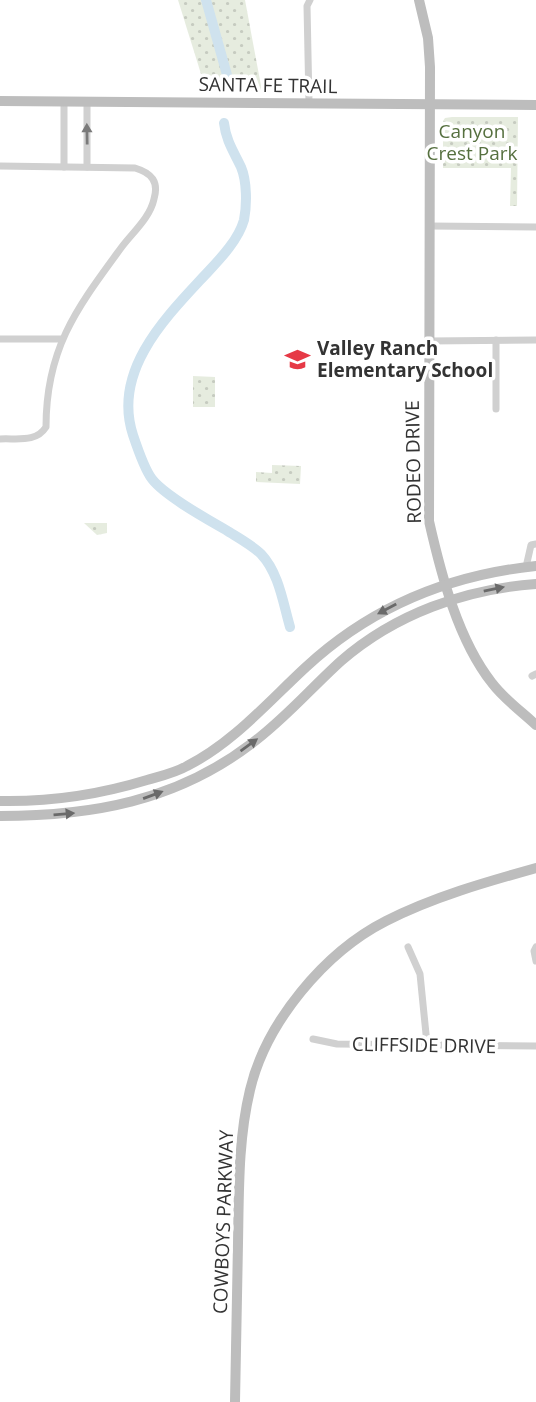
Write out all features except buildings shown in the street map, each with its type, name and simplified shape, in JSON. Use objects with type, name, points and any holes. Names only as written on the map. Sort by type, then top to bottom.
[{"type":"street","points":[[309,103],[307,6],[310,0]]},
{"type":"street","name":"RODEO DRIVE","points":[[419,0],[430,49],[429,521],[463,634],[478,663],[499,691],[536,724]]},
{"type":"street","name":"SANTA FE TRAIL","points":[[0,101],[536,105]]},
{"type":"street","points":[[64,102],[64,167]]},
{"type":"street","points":[[87,102],[87,167]]},
{"type":"street","points":[[0,166],[120,167],[146,171],[153,177],[156,187],[154,202],[144,220],[94,283],[62,339],[53,360],[46,427],[41,435],[30,438],[0,439]]},
{"type":"street","points":[[430,226],[536,227]]},
{"type":"street","points":[[0,339],[62,339]]},
{"type":"street","points":[[496,340],[496,409]]},
{"type":"street","points":[[429,341],[536,340]]},
{"type":"street","points":[[0,801],[39,802],[83,796],[184,768],[243,726],[305,668],[354,628],[410,597],[446,584],[531,567],[531,545],[536,544]]},
{"type":"street","points":[[12,801],[6,816],[85,812],[135,801],[191,780],[252,744],[344,659],[403,620],[452,600],[497,588],[536,583]]},
{"type":"street","points":[[184,768],[191,780]]},
{"type":"street","points":[[170,773],[178,785]]},
{"type":"street","name":"COWBOYS PARKWAY","points":[[235,1402],[241,1140],[250,1089],[265,1049],[289,1007],[316,974],[342,949],[384,922],[427,902],[536,868]]},
{"type":"street","points":[[408,947],[420,974],[427,1044]]},
{"type":"street","points":[[536,947],[536,961]]},
{"type":"street","name":"CLIFFSIDE DRIVE","points":[[313,1039],[337,1044],[536,1046]]},
{"type":"green space","points":[[178,0],[245,0],[262,91],[206,90]]},
{"type":"green space","name":"Canyon Crest Park","points":[[452,117],[518,117],[517,206],[510,206],[511,168],[443,168],[443,121]]},
{"type":"green space","points":[[193,376],[215,377],[215,407],[193,407]]},
{"type":"green space","points":[[272,465],[301,466],[300,484],[256,482],[256,472],[272,473]]},
{"type":"green space","points":[[84,523],[107,523],[107,533],[97,535]]},
{"type":"waterway","points":[[206,0],[229,82]]},
{"type":"waterway","points":[[224,123],[228,141],[244,179],[244,220],[228,250],[174,309],[146,347],[130,389],[128,412],[133,435],[152,479],[176,500],[261,554],[276,579],[290,627]]},
{"type":"place","name":"Valley Ranch Elementary School","points":[[297,359]]}]
